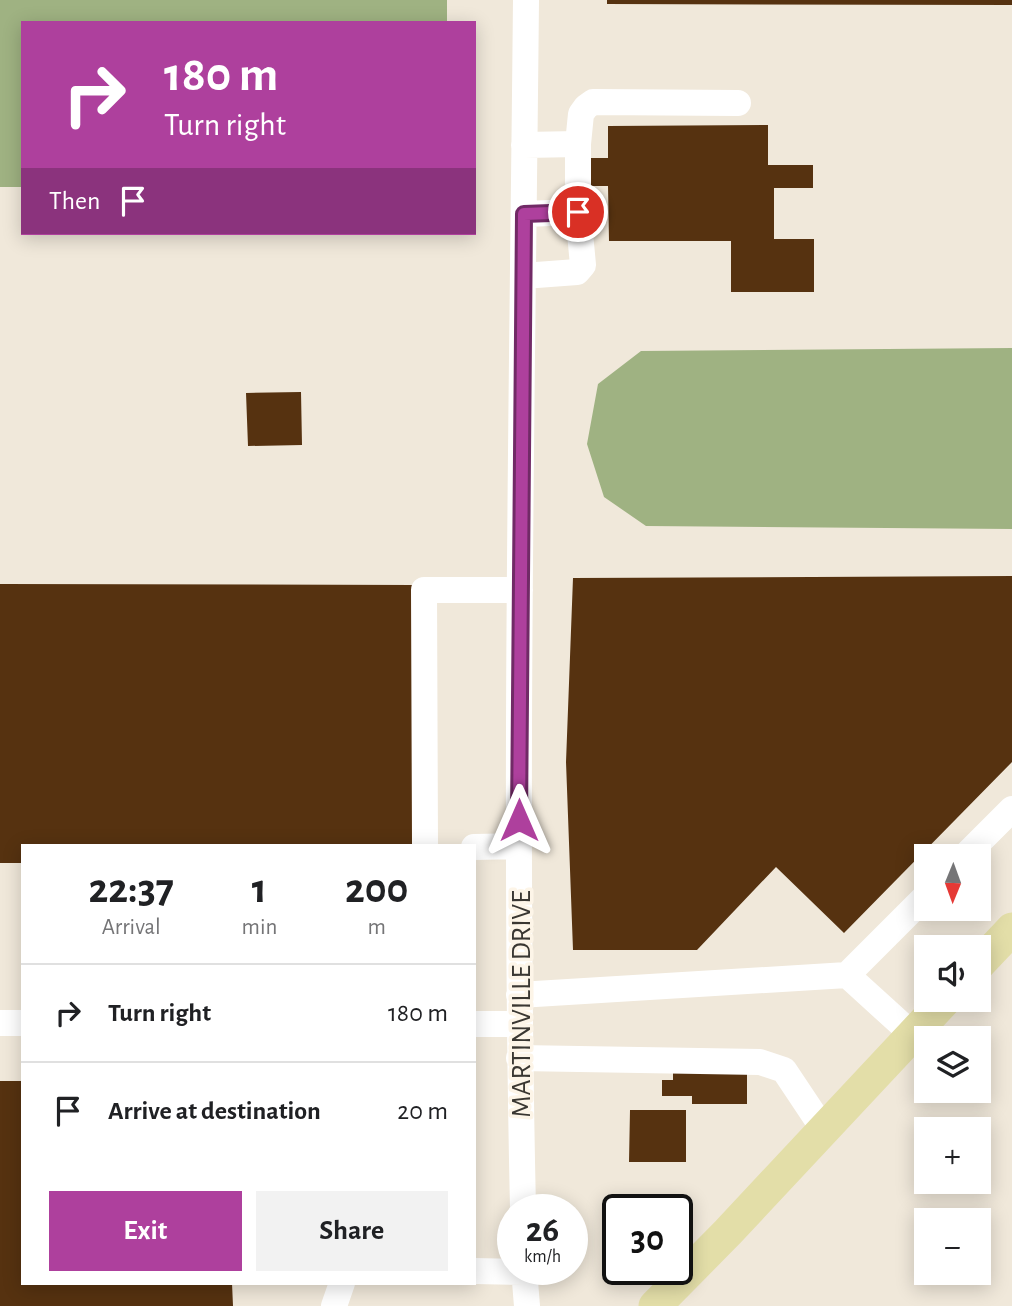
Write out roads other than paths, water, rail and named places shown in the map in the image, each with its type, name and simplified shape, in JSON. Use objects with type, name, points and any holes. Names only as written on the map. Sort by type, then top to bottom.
[{"type":"main road","points":[[991,951],[1012,929]]},
{"type":"main road","points":[[655,1306],[934,1012]]},
{"type":"street","name":"MARTINVILLE DRIVE","points":[[523,1194],[519,1059],[519,846],[526,0]]},
{"type":"street","points":[[523,276],[577,272],[583,265],[578,212],[578,144],[581,114],[586,107],[593,102],[738,103]]},
{"type":"street","points":[[524,145],[578,144]]},
{"type":"street","points":[[524,214],[578,212]]},
{"type":"street","points":[[425,844],[425,590],[520,590]]},
{"type":"street","points":[[977,844],[1012,809]]},
{"type":"street","points":[[476,847],[519,846]]},
{"type":"street","points":[[519,995],[847,975],[914,908]]},
{"type":"street","points":[[847,975],[913,1035]]},
{"type":"street","points":[[0,1023],[21,1023]]},
{"type":"street","points":[[476,1024],[519,1024]]},
{"type":"street","points":[[519,1059],[760,1062],[784,1070],[824,1130]]},
{"type":"street","points":[[476,1271],[497,1271]]},
{"type":"street","points":[[334,1306],[341,1285]]},
{"type":"street","points":[[525,1285],[527,1306]]}]
